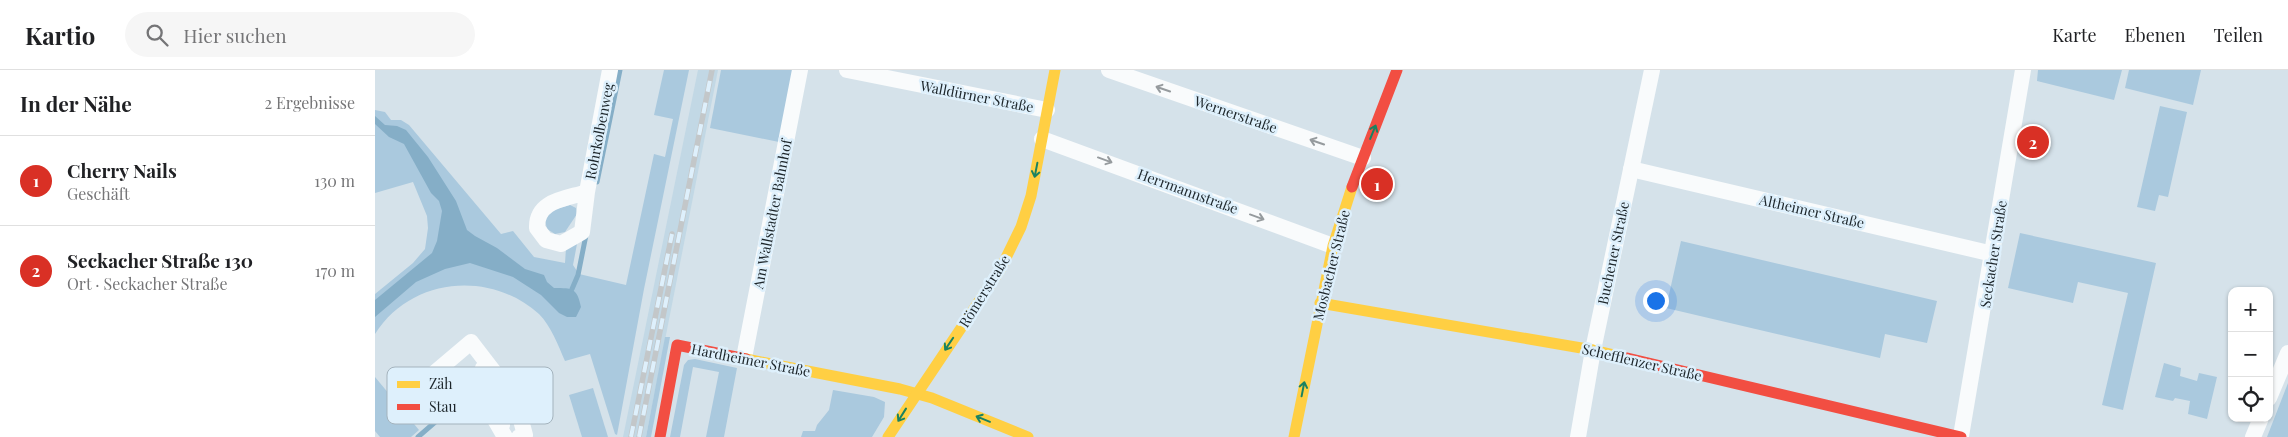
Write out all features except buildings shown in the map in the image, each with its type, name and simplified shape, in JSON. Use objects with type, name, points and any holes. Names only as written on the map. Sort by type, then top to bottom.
[{"type":"street","name":"Rohrkolbenweg","points":[[587,192],[611,70]]},
{"type":"street","name":"Am Wallstadter Bahnhof","points":[[744,358],[800,70]]},
{"type":"street","name":"Walldürner Straße","points":[[847,70],[1047,110]]},
{"type":"street","name":"Römerstraße","points":[[888,437],[1004,262],[1021,227],[1031,196],[1055,70]]},
{"type":"street","name":"Wernerstraße","points":[[1109,70],[1363,158]]},
{"type":"street","name":"Mosbacher Straße","points":[[1294,437],[1333,246],[1363,158],[1397,70]]},
{"type":"street","name":"Buchener Straße","points":[[1577,437],[1593,350],[1652,70]]},
{"type":"street","name":"Seckacher Straße","points":[[1961,437],[1993,254],[2022,70]]},
{"type":"street","name":"Herrmannstraße","points":[[1043,138],[1333,246]]},
{"type":"street","name":"Altheimer Straße","points":[[1631,169],[1993,254]]},
{"type":"street","name":"Schefflenzer Straße","points":[[1320,303],[1593,350],[1961,437]]},
{"type":"street","points":[[442,367],[471,342],[490,367]]},
{"type":"street","name":"Hardheimer Straße","points":[[660,437],[677,345],[915,394],[1028,437]]},
{"type":"street","points":[[2273,389],[2288,353]]},
{"type":"street","points":[[2253,437],[2259,422]]},
{"type":"street","points":[[497,424],[505,437]]},
{"type":"street","points":[[501,424],[505,437]]},
{"type":"street","points":[[519,437],[525,435],[522,424]]},
{"type":"shaded area","points":[[664,70],[689,70],[644,289],[617,435],[615,434],[590,354],[565,361],[551,330],[539,314],[519,300],[498,291],[475,286],[452,286],[430,291],[409,301],[390,315],[375,334],[375,294],[413,263],[425,249],[428,228],[427,216],[413,182],[375,193],[375,110],[385,112],[391,120],[401,120],[409,125],[501,234],[513,231],[534,257],[565,263],[566,248],[577,244],[573,265],[579,274],[626,285],[654,154],[665,157],[673,119],[654,115]]},
{"type":"shaded area","points":[[698,70],[718,70],[646,437],[623,437]]},
{"type":"shaded area","points":[[721,70],[793,70],[779,142],[710,128]]},
{"type":"shaded area","points":[[2038,70],[2122,70],[2114,100],[2037,81]]},
{"type":"shaded area","points":[[2129,70],[2201,70],[2193,105],[2125,88]]},
{"type":"shaded area","points":[[2160,106],[2187,112],[2168,197],[2159,195],[2155,211],[2137,207]]},
{"type":"shaded area","points":[[375,116],[385,125],[397,126],[406,130],[428,157],[456,201],[467,230],[497,248],[525,269],[544,275],[547,282],[554,288],[566,288],[576,293],[581,307],[576,317],[567,317],[559,313],[541,295],[513,277],[470,263],[445,269],[416,282],[375,317],[375,300],[432,253],[437,241],[442,211],[439,201],[431,193],[404,144],[389,137],[375,124]]},
{"type":"shaded area","points":[[570,205],[576,208],[577,214],[565,232],[555,234],[547,229],[545,220],[549,211]]},
{"type":"shaded area","points":[[2020,233],[2156,263],[2123,410],[2102,405],[2128,293],[2078,282],[2073,303],[2008,288]]},
{"type":"shaded area","points":[[1681,241],[1937,301],[1927,343],[1885,334],[1880,358],[1666,308]]},
{"type":"shaded area","points":[[665,337],[670,337],[651,437],[646,437]]},
{"type":"shaded area","points":[[695,359],[737,368],[724,437],[706,437],[719,372],[693,367],[680,437],[670,437],[684,365],[688,360]]},
{"type":"shaded area","points":[[2164,363],[2181,368],[2180,376],[2197,381],[2199,373],[2217,377],[2207,419],[2188,414],[2190,401],[2175,398],[2173,401],[2155,397]]},
{"type":"shaded area","points":[[375,377],[387,391],[387,424],[414,424],[419,430],[411,437],[380,437],[375,431]]},
{"type":"shaded area","points":[[2288,383],[2288,437],[2267,437]]},
{"type":"shaded area","points":[[593,388],[608,437],[582,437],[569,395]]},
{"type":"shaded area","points":[[833,390],[874,397],[885,402],[884,417],[872,437],[801,437],[803,431],[815,431],[817,425],[829,410]]},
{"type":"waterway","points":[[597,182],[620,70]]},
{"type":"waterway","points":[[572,289],[578,275],[586,235]]},
{"type":"waterway","points":[[418,437],[433,424]]},
{"type":"railway","points":[[639,437],[712,70]]},
{"type":"railway","points":[[631,437],[672,234]]},
{"type":"traffic: slow","points":[[888,437],[1000,270],[1021,227],[1031,196],[1055,70]]},
{"type":"traffic: slow","points":[[1294,437],[1333,246],[1352,187]]},
{"type":"traffic: slow","points":[[1320,303],[1593,350],[1623,357]]},
{"type":"traffic: slow","points":[[746,359],[900,389],[932,398],[1028,437]]},
{"type":"traffic: jam","points":[[1352,187],[1397,70]]},
{"type":"traffic: jam","points":[[660,437],[677,345],[746,359]]},
{"type":"traffic: jam","points":[[1623,357],[1961,437]]},
{"type":"place","name":"Seckacher Straße 130","points":[[2033,142]]},
{"type":"place","name":"Cherry Nails","points":[[1377,184]]}]
